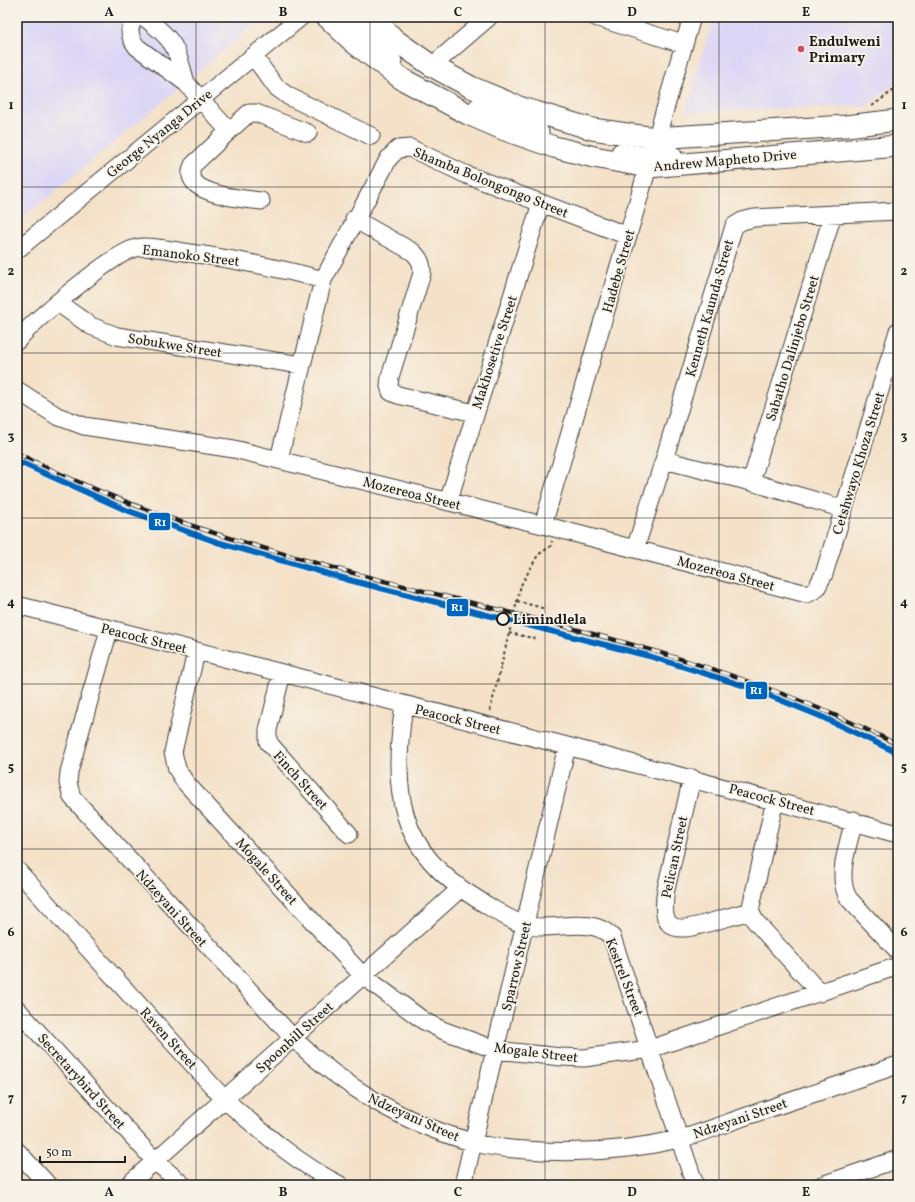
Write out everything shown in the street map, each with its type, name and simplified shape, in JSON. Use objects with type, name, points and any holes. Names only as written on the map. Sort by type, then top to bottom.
[{"type":"main road","name":"Andrew Mapheto Drive","points":[[327,17],[353,42],[402,79],[468,114],[505,130],[554,147],[594,157],[652,152],[838,126],[898,120]]},
{"type":"main road","name":"Andrew Mapheto Drive","points":[[372,17],[395,40],[432,66],[471,87],[519,107],[592,130],[652,152],[898,146]]},
{"type":"street","points":[[136,17],[131,24],[131,40],[137,47],[186,83],[229,131]]},
{"type":"street","points":[[144,17],[166,34],[178,54],[186,83]]},
{"type":"street","name":"George Nyanga Drive","points":[[17,250],[301,17]]},
{"type":"street","points":[[347,17],[380,50],[402,68],[462,101],[568,142],[598,149],[652,152],[898,136]]},
{"type":"street","points":[[364,17],[409,60],[473,95],[544,123],[578,134],[652,152],[898,128]]},
{"type":"street","points":[[432,66],[489,17]]},
{"type":"street","points":[[595,17],[684,44]]},
{"type":"street","name":"Hadebe Street","points":[[549,526],[628,236],[692,17]]},
{"type":"street","points":[[254,57],[276,87],[288,96],[371,136]]},
{"type":"street","points":[[261,201],[209,193],[194,182],[190,171],[193,165],[249,113],[256,113],[308,133]]},
{"type":"street","name":"Shamba Bolongongo Street","points":[[279,459],[323,280],[354,219],[389,158],[398,149],[404,147],[467,175],[628,236]]},
{"type":"street","name":"Makhosetive Street","points":[[448,502],[474,413],[541,203]]},
{"type":"street","name":"Kenneth Kaunda Street","points":[[636,549],[734,226],[742,221],[754,218],[898,211]]},
{"type":"street","name":"Sabatho Dalinjebo Street","points":[[751,482],[832,214]]},
{"type":"street","points":[[354,219],[413,252],[420,259],[422,266],[422,273],[390,377],[389,386],[391,392],[474,413]]},
{"type":"street","name":"Emanoko Street","points":[[17,341],[58,303],[113,260],[136,248],[162,249],[249,262],[286,269],[323,280]]},
{"type":"street","name":"Sobukwe Street","points":[[58,303],[91,326],[116,336],[301,365]]},
{"type":"street","name":"Cetshwayo Khoza Street","points":[[811,592],[816,589],[824,574],[898,331]]},
{"type":"street","name":"Mozereoa Street","points":[[17,390],[57,416],[84,426],[216,445],[279,459],[549,526],[800,593],[811,592]]},
{"type":"street","points":[[664,460],[751,482],[844,509]]},
{"type":"street","name":"Peacock Street","points":[[18,609],[282,673],[854,820],[898,834]]},
{"type":"street","name":"Ndzeyani Street","points":[[109,630],[69,772],[69,790],[81,808],[293,1038],[332,1072],[362,1093],[389,1108],[428,1126],[472,1143],[509,1149],[561,1153],[600,1152],[679,1139],[898,1065]]},
{"type":"street","name":"Mogale Street","points":[[196,652],[175,741],[174,761],[185,782],[362,975],[424,1021],[442,1030],[496,1050],[561,1057],[584,1058],[650,1049],[898,966]]},
{"type":"street","name":"Finch Street","points":[[282,673],[268,730],[268,742],[349,834]]},
{"type":"street","name":"Kestrel Street","points":[[404,705],[398,754],[398,776],[404,812],[410,829],[427,857],[460,889],[496,911],[525,926],[586,926],[607,932],[612,937],[626,973],[695,1185]]},
{"type":"street","name":"Sparrow Street","points":[[463,1185],[567,746]]},
{"type":"street","name":"Pelican Street","points":[[692,778],[666,889],[664,913],[667,920],[671,926],[683,929],[750,911]]},
{"type":"street","points":[[775,800],[750,911],[755,921],[820,993]]},
{"type":"street","points":[[854,820],[842,874],[843,889],[849,898],[898,950]]},
{"type":"street","name":"Raven Street","points":[[17,870],[225,1100],[261,1131],[300,1161],[340,1185]]},
{"type":"street","name":"Spoonbill Street","points":[[128,1185],[460,889]]},
{"type":"street","name":"Secretarybird Street","points":[[17,1009],[155,1161],[183,1185]]},
{"type":"street","points":[[17,1151],[48,1185]]},
{"type":"street","points":[[822,1185],[898,1159]]},
{"type":"path","points":[[486,726],[521,585],[538,555],[551,546],[549,526]]},
{"type":"path","points":[[517,601],[546,609]]},
{"type":"path","points":[[510,633],[538,639]]},
{"type":"shaded area","points":[[17,17],[264,17],[17,223]]},
{"type":"shaded area","name":"Endulweni Primary","points":[[713,17],[898,17],[898,81],[867,106],[686,112]]},
{"type":"railway","points":[[17,453],[123,501],[233,539],[345,571],[570,628],[682,660],[792,698],[898,745]]},
{"type":"transit line","name":"R1","points":[[17,461],[126,510],[217,542],[353,581],[649,656],[748,687],[820,716],[898,753]]},
{"type":"place","name":"Endulweni Primary","points":[[801,49]]},
{"type":"place","name":"Limindlela","points":[[503,619]]}]
